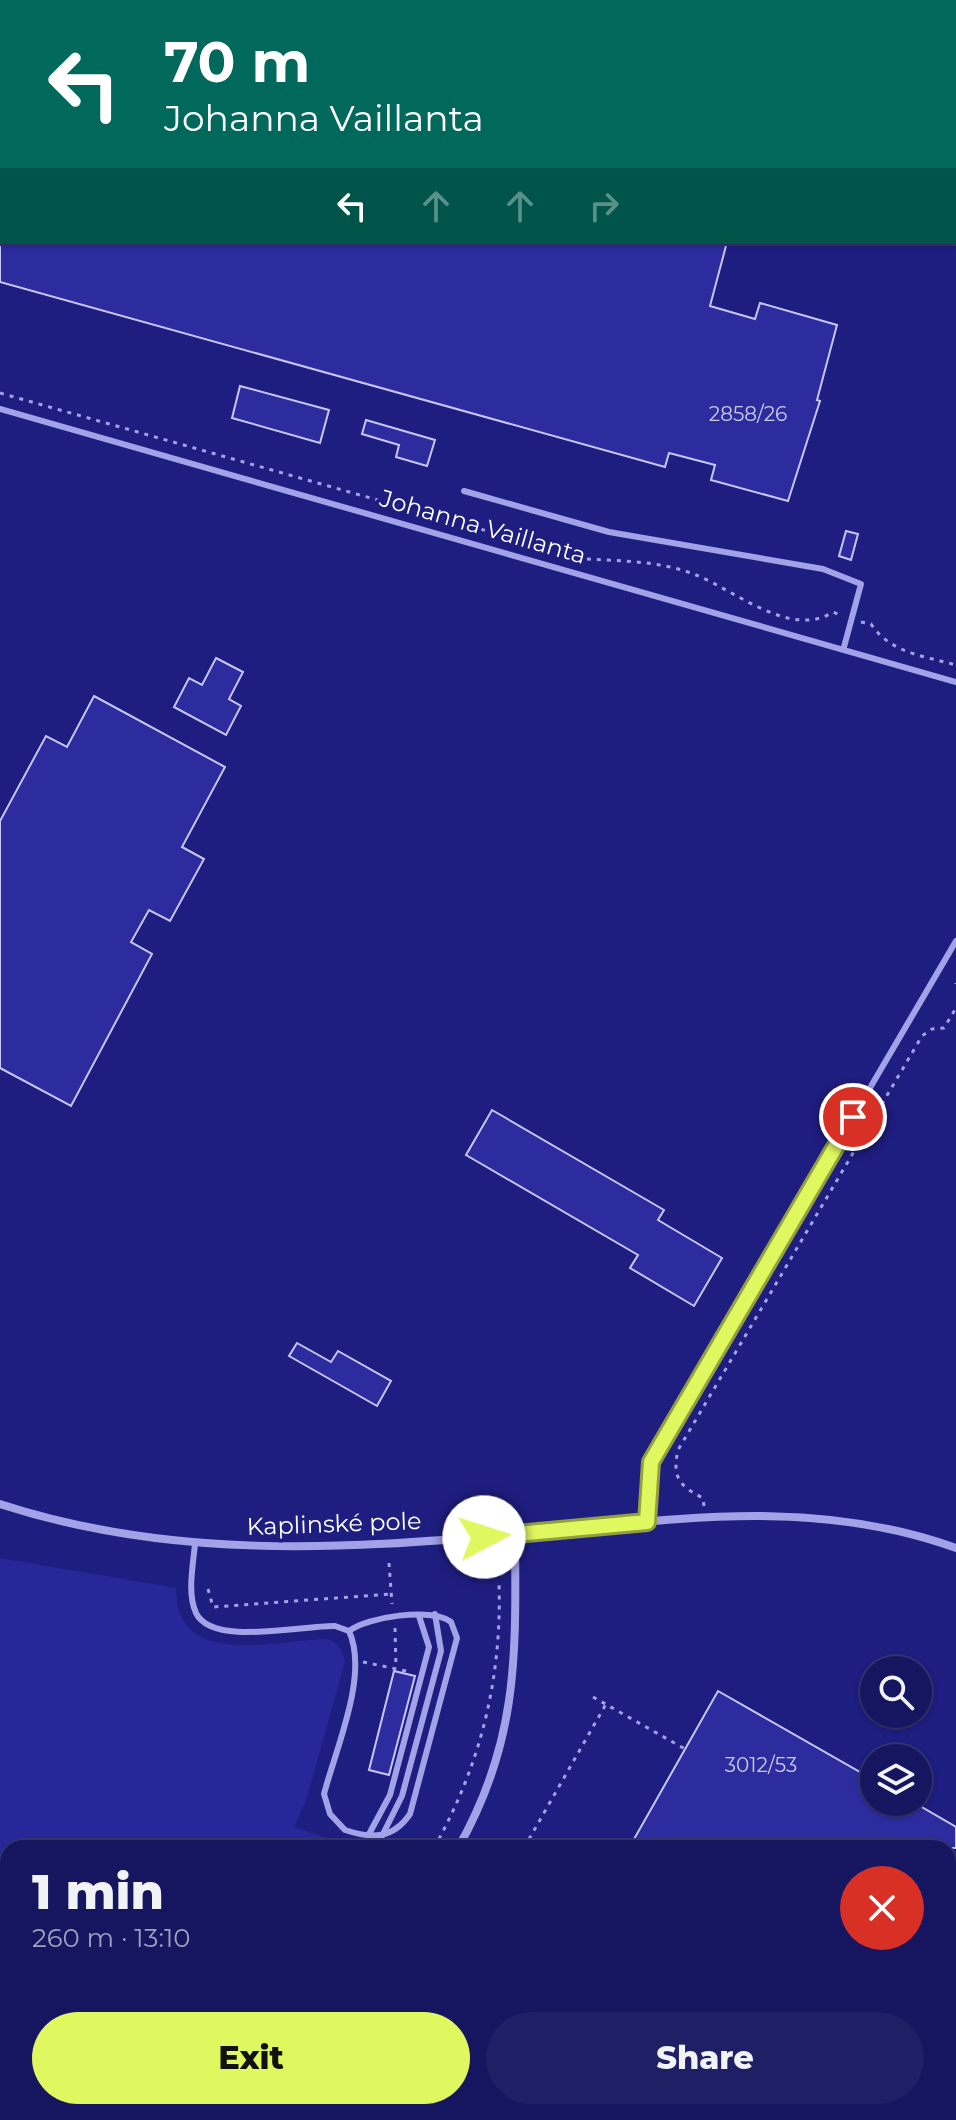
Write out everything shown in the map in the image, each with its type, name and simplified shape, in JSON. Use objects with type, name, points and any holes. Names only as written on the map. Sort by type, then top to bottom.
[{"type":"street","name":"Kaplinské pole","points":[[0,1504],[107,1531],[195,1544],[345,1548],[752,1514],[832,1518],[890,1528],[956,1548]]},
{"type":"street","points":[[462,1840],[480,1805],[508,1725],[514,1682],[515,1534]]},
{"type":"lane","name":"Johanna Vaillanta","points":[[0,409],[844,647],[956,682]]},
{"type":"lane","points":[[464,491],[609,532],[823,569],[861,584],[844,647]]},
{"type":"lane","points":[[647,1522],[651,1462],[956,941]]},
{"type":"lane","points":[[195,1544],[195,1608],[210,1628],[228,1633],[337,1626],[349,1631]]},
{"type":"lane","points":[[435,1614],[451,1622],[457,1638],[410,1814],[394,1832],[382,1836],[345,1830],[325,1804],[324,1794],[357,1662],[349,1631],[368,1620],[435,1614]]},
{"type":"lane","points":[[382,1836],[402,1796],[441,1651],[435,1614]]},
{"type":"lane","points":[[368,1836],[390,1795],[429,1647],[419,1616]]},
{"type":"path","points":[[0,393],[586,559],[655,564],[697,575],[744,602],[807,622],[833,612],[871,624],[881,640],[893,647],[956,665]]},
{"type":"path","points":[[705,1518],[703,1498],[681,1488],[673,1470],[678,1450],[922,1036],[932,1029],[944,1028],[956,1008]]},
{"type":"path","points":[[389,1563],[396,1668]]},
{"type":"path","points":[[438,1840],[470,1772],[494,1693],[500,1622],[499,1583]]},
{"type":"path","points":[[208,1589],[213,1607],[391,1594]]},
{"type":"path","points":[[357,1662],[422,1675]]},
{"type":"path","points":[[593,1697],[685,1749]]},
{"type":"path","points":[[529,1840],[606,1704]]},
{"type":"shaded area","points":[[0,1558],[176,1588],[180,1614],[192,1631],[209,1640],[231,1645],[255,1645],[326,1639],[341,1650],[345,1661],[306,1801],[294,1827],[333,1840],[0,1840]]},
{"type":"building","points":[[0,244],[726,244],[710,306],[755,319],[760,303],[837,325],[817,400],[820,401],[788,501],[711,480],[715,465],[669,453],[665,467],[0,282]]},
{"type":"building","points":[[240,386],[329,410],[320,443],[232,418]]},
{"type":"building","points":[[366,420],[435,440],[427,466],[396,457],[399,445],[362,434]]},
{"type":"building","points":[[846,531],[858,534],[851,560],[839,556]]},
{"type":"building","points":[[216,658],[243,672],[229,699],[241,706],[226,735],[174,707],[189,678],[202,685]]},
{"type":"building","points":[[94,696],[225,767],[182,847],[204,859],[170,921],[149,910],[131,942],[152,954],[71,1106],[0,1068],[0,821],[46,736],[67,747]]},
{"type":"building","points":[[492,1110],[664,1210],[658,1220],[722,1258],[694,1306],[630,1268],[638,1255],[466,1155]]},
{"type":"building","points":[[297,1343],[331,1362],[338,1351],[391,1381],[377,1406],[289,1356]]},
{"type":"building","points":[[394,1671],[415,1676],[389,1775],[369,1770]]},
{"type":"building","points":[[718,1691],[860,1772],[860,1816],[932,1816],[932,1813],[956,1827],[956,1840],[634,1840]]},
{"type":"route","points":[[484,1537],[647,1522],[651,1462],[853,1117]]}]
